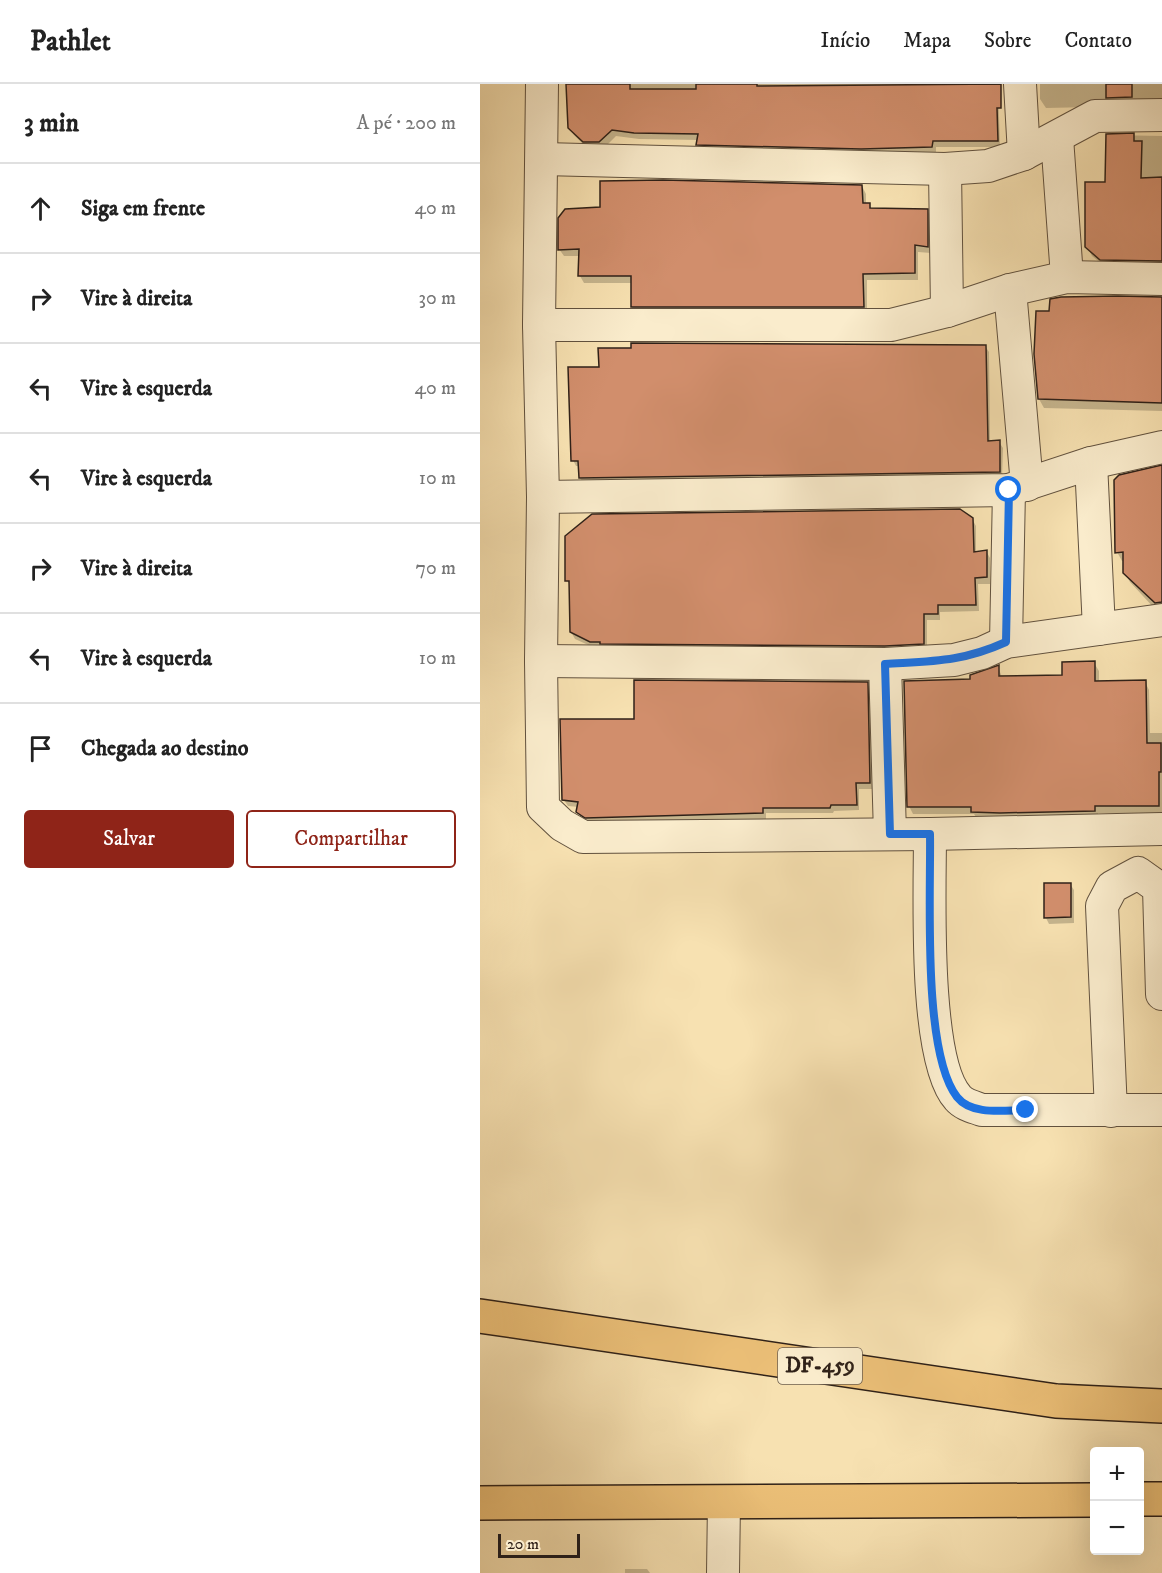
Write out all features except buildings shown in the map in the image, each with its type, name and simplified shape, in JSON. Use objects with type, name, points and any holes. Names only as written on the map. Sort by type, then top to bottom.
[{"type":"main road","name":"DF-459","points":[[480,1316],[1056,1401],[1162,1406]]},
{"type":"main road","points":[[1144,1499],[1162,1499]]},
{"type":"main road","points":[[480,1503],[1090,1500]]},
{"type":"street","points":[[542,84],[543,159],[539,325],[543,496],[541,661],[543,807],[562,825],[583,837],[1162,829]]},
{"type":"street","points":[[1020,84],[1024,154]]},
{"type":"street","points":[[543,159],[945,169],[988,166],[1024,154],[1095,117],[1162,115]]},
{"type":"street","points":[[1057,138],[1067,277]]},
{"type":"street","points":[[945,169],[947,311]]},
{"type":"street","points":[[539,325],[891,325],[947,311],[1010,290],[1067,277],[1162,279]]},
{"type":"street","points":[[1006,642],[1018,488],[1010,290]]},
{"type":"street","points":[[543,496],[1018,488],[1091,463],[1162,447]]},
{"type":"street","points":[[1091,463],[1099,629]]},
{"type":"street","points":[[541,661],[885,664],[954,660],[982,653],[1006,642],[1162,620]]},
{"type":"street","points":[[885,664],[890,834]]},
{"type":"street","points":[[930,834],[931,970],[937,1040],[943,1070],[957,1097],[967,1105],[982,1110],[1162,1110]]},
{"type":"street","points":[[1111,1111],[1102,906],[1112,887],[1138,873],[1159,888],[1162,994]]},
{"type":"street","points":[[723,1573],[724,1502]]},
{"type":"route","points":[[1009,490],[1006,642],[982,653],[954,660],[885,664],[890,834],[930,834],[931,970],[937,1040],[943,1070],[957,1097],[967,1105],[982,1110],[1026,1110]]}]
